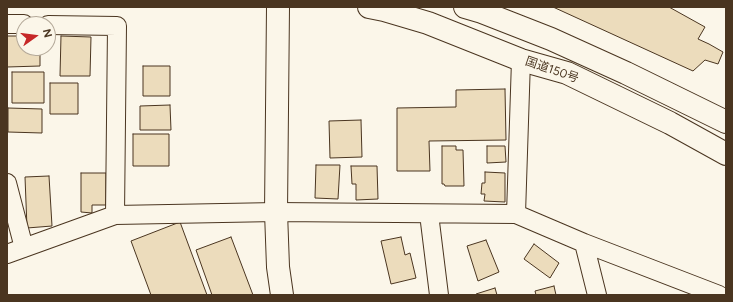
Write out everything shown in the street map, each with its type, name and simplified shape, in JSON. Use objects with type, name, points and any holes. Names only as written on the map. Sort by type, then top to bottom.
[{"type":"main road","points":[[278,7],[276,212],[278,267],[282,295]]},
{"type":"main road","name":"国道150号","points":[[369,7],[384,10],[428,24],[521,60],[567,73],[670,123],[726,154]]},
{"type":"main road","points":[[465,7],[482,12],[551,39],[626,73],[726,122]]},
{"type":"street","points":[[56,25],[117,26],[115,215]]},
{"type":"street","points":[[516,214],[521,60]]},
{"type":"street","points":[[7,183],[24,248]]},
{"type":"street","points":[[7,254],[115,215],[276,212],[516,214],[584,243],[719,295]]},
{"type":"street","points":[[429,214],[440,295]]},
{"type":"street","points":[[584,243],[597,295]]},
{"type":"building","points":[[553,7],[669,7],[705,27],[698,39],[723,52],[718,64],[705,60],[693,71]]},
{"type":"building","points":[[7,36],[16,36],[16,56],[40,56],[40,66],[7,67]]},
{"type":"building","points":[[61,36],[91,37],[90,76],[60,76]]},
{"type":"building","points":[[143,66],[170,66],[170,96],[143,96]]},
{"type":"building","points":[[12,72],[44,72],[44,103],[12,103]]},
{"type":"building","points":[[50,83],[78,83],[78,114],[50,114]]},
{"type":"building","points":[[505,89],[506,140],[429,141],[430,171],[397,171],[397,108],[456,107],[456,90]]},
{"type":"building","points":[[170,105],[171,130],[140,130],[140,106]]},
{"type":"building","points":[[8,108],[42,109],[42,133],[8,132]]},
{"type":"building","points":[[361,120],[362,157],[330,158],[329,121]]},
{"type":"building","points":[[133,134],[169,134],[169,166],[133,166]]},
{"type":"building","points":[[442,146],[456,146],[456,150],[463,150],[464,186],[445,186],[442,184]]},
{"type":"building","points":[[487,146],[505,146],[506,162],[487,163]]},
{"type":"building","points":[[316,165],[340,165],[338,199],[315,198]]},
{"type":"building","points":[[351,166],[377,166],[378,199],[356,200],[356,184],[352,184]]},
{"type":"building","points":[[485,172],[505,173],[505,202],[484,201],[485,194],[481,194],[482,183],[485,183]]},
{"type":"building","points":[[81,173],[106,173],[106,205],[92,205],[92,213],[81,212]]},
{"type":"building","points":[[49,176],[52,226],[27,228],[25,177]]},
{"type":"building","points":[[180,222],[207,295],[151,295],[131,241]]},
{"type":"building","points":[[231,237],[253,295],[212,295],[196,250]]},
{"type":"building","points":[[401,237],[405,255],[410,253],[416,278],[391,284],[381,241]]},
{"type":"building","points":[[486,240],[499,272],[478,281],[467,246]]},
{"type":"building","points":[[534,244],[559,263],[550,278],[524,259]]},
{"type":"building","points":[[554,286],[556,295],[536,295],[535,291]]},
{"type":"building","points":[[495,288],[497,295],[476,295],[476,294]]}]
